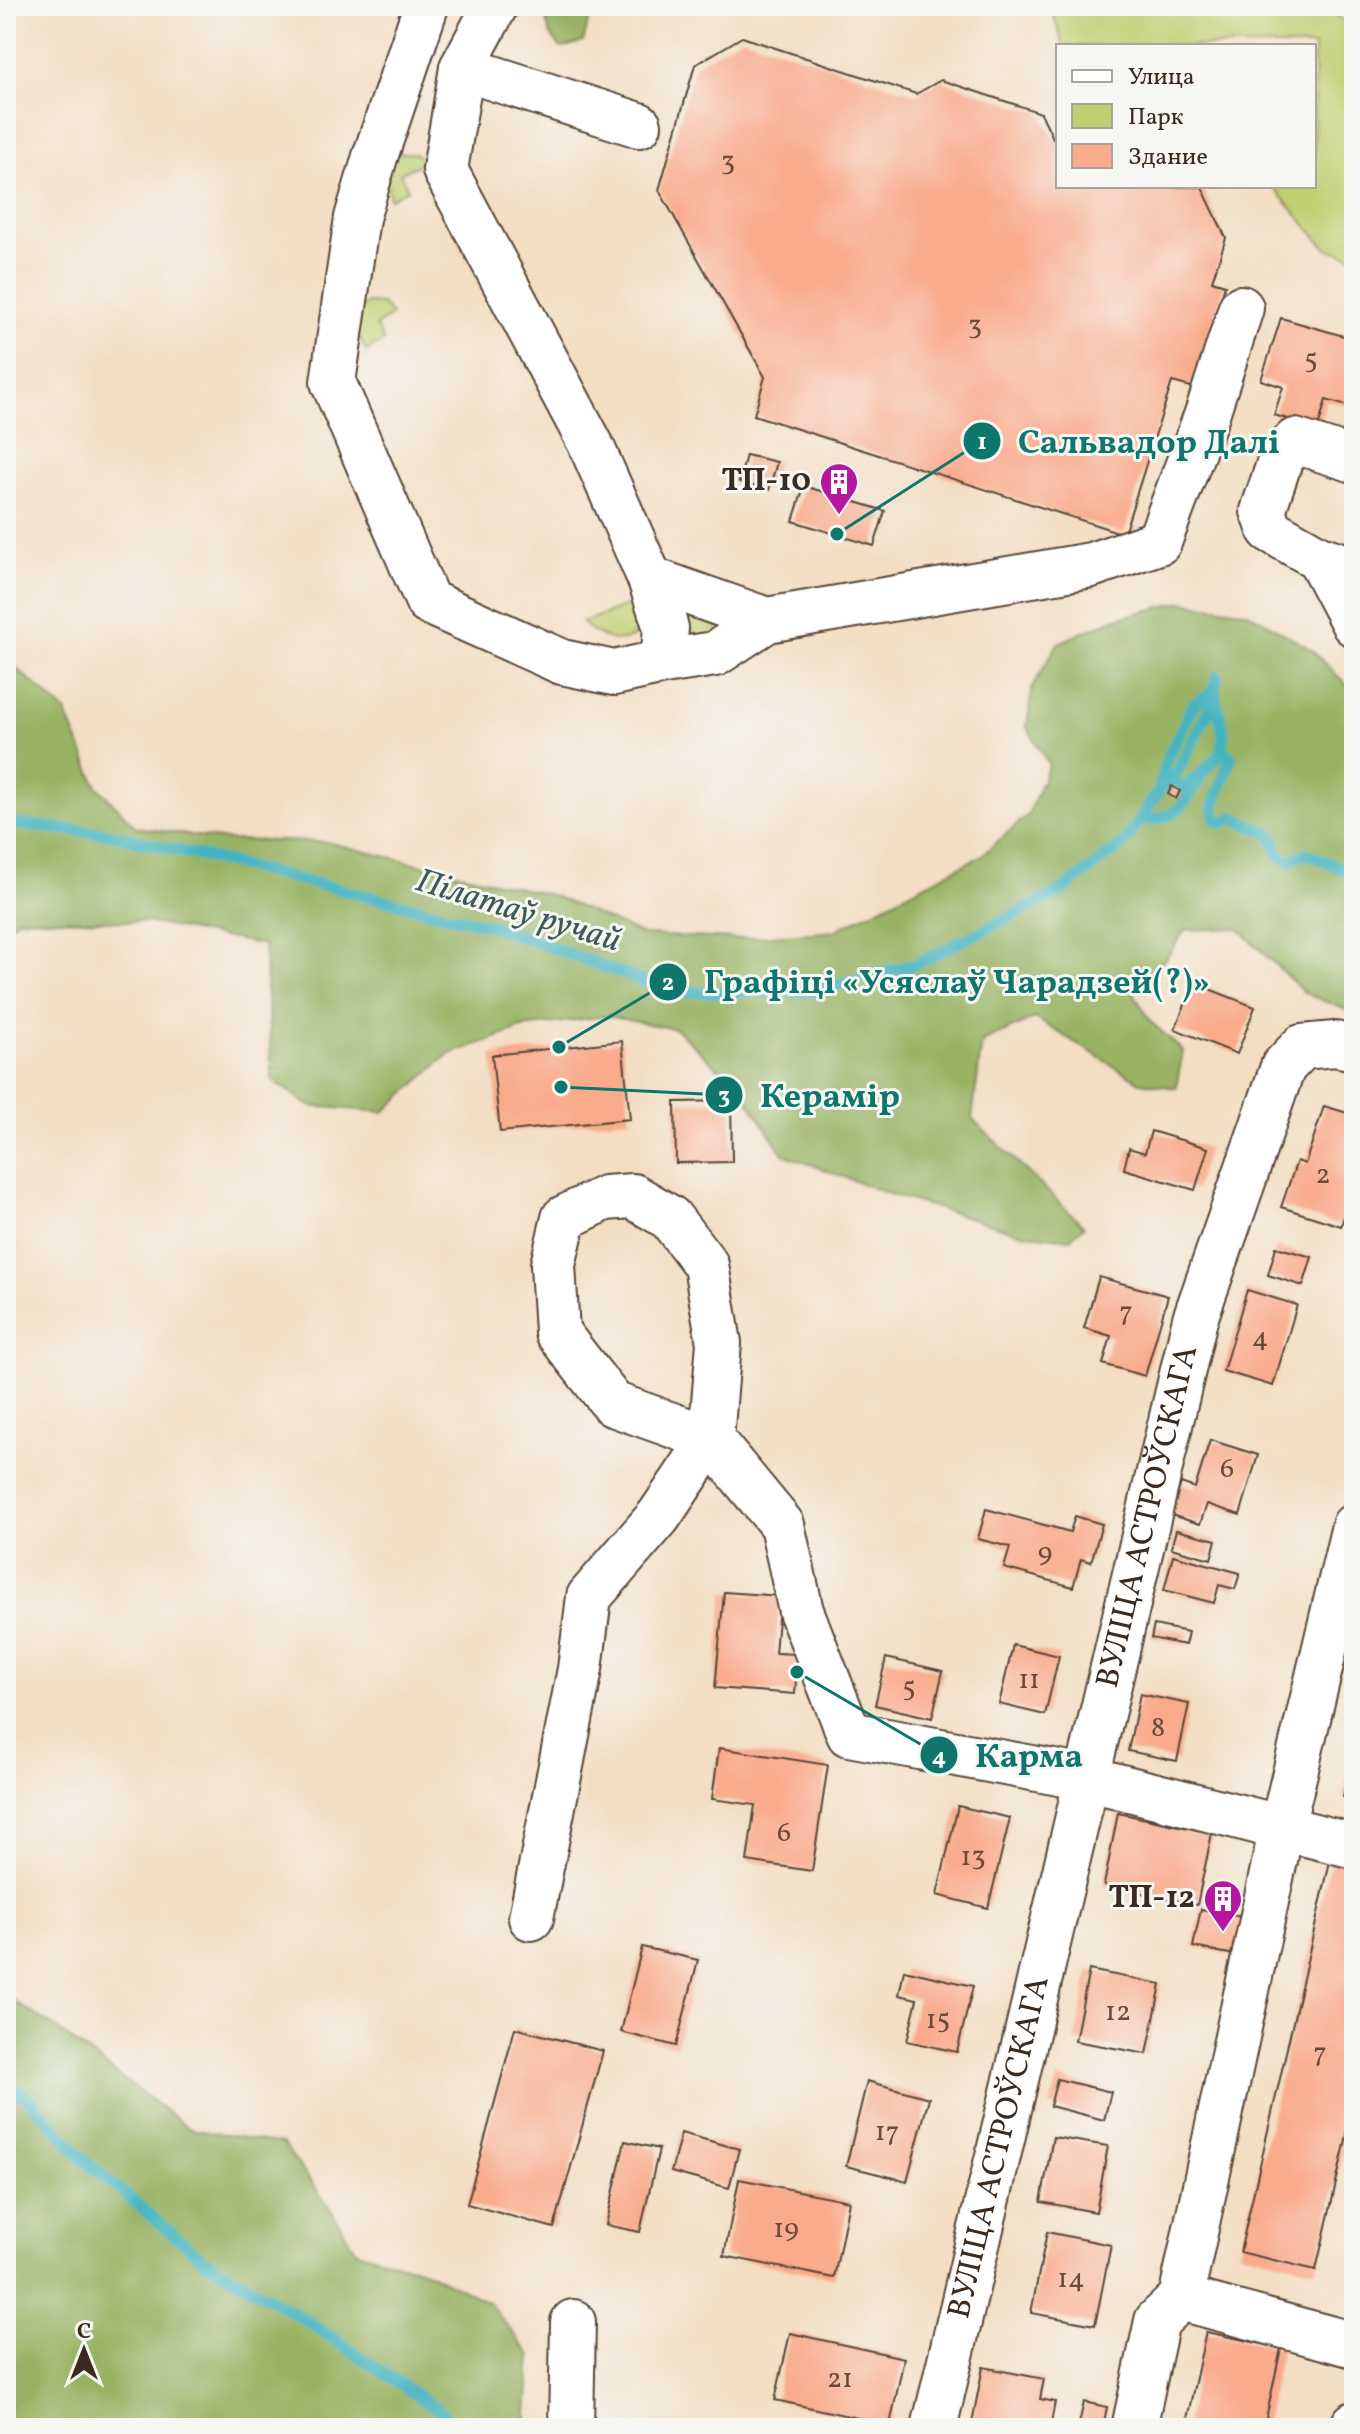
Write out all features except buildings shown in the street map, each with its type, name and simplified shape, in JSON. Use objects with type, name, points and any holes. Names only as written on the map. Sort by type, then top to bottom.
[{"type":"street","points":[[426,6],[357,218],[333,382],[428,602],[562,662],[614,673],[715,654],[767,620],[1091,565],[1159,542],[1207,414],[1241,308]]},
{"type":"street","points":[[495,6],[462,68],[445,170],[590,443],[650,579],[666,628],[663,662]]},
{"type":"street","points":[[462,68],[639,125]]},
{"type":"street","points":[[1354,460],[1295,441],[1281,458],[1263,511],[1270,530],[1336,564],[1354,624]]},
{"type":"street","points":[[650,579],[767,620]]},
{"type":"street","name":"ВУЛІЦА АСТРОЎСКАГА","points":[[934,2428],[1195,1319],[1283,1067],[1302,1047],[1335,1044],[1354,1048]]},
{"type":"street","points":[[531,1918],[580,1669],[589,1597],[659,1516],[711,1439],[719,1343],[706,1265],[670,1218],[633,1196],[605,1198],[564,1218],[553,1265],[557,1332],[613,1404],[711,1439],[782,1525],[801,1611],[849,1734],[1086,1778],[1354,1846]]},
{"type":"street","points":[[1134,2428],[1157,2321],[1181,2298],[1282,1827],[1354,1526]]},
{"type":"street","points":[[1181,2298],[1354,2345]]},
{"type":"street","points":[[571,2428],[573,2322]]},
{"type":"green space","points":[[542,6],[593,6],[583,42],[561,48],[550,34]]},
{"type":"green space","points":[[1050,6],[1325,6],[1354,29],[1354,257],[1326,248],[1274,188],[1316,188],[1316,44],[1063,44]]},
{"type":"green space","points":[[398,153],[414,153],[427,161],[400,173],[408,189],[390,199],[384,173]]},
{"type":"green space","points":[[367,303],[382,304],[392,315],[376,326],[384,341],[366,351],[354,326],[356,311]]},
{"type":"green space","points":[[638,602],[644,628],[628,639],[612,640],[582,622]]},
{"type":"green space","points":[[1181,602],[1248,612],[1312,650],[1354,692],[1354,1013],[1304,993],[1238,928],[1185,930],[1170,953],[1134,994],[1151,1022],[1183,1051],[1176,1088],[1140,1082],[1035,1018],[982,1042],[972,1119],[1084,1226],[1070,1239],[1021,1233],[889,1194],[783,1154],[740,1088],[676,1029],[606,1016],[525,1027],[448,1055],[384,1112],[310,1106],[272,1080],[264,945],[147,922],[18,918],[6,931],[6,659],[65,711],[97,786],[136,827],[226,840],[326,842],[554,896],[643,935],[735,939],[834,931],[981,856],[1028,815],[1049,765],[1027,727],[1032,688],[1058,643],[1114,619]]},
{"type":"green space","points":[[671,604],[718,626],[718,637],[697,637]]},
{"type":"green space","points":[[6,1996],[50,2024],[190,2129],[283,2144],[328,2205],[356,2251],[426,2271],[488,2302],[531,2356],[526,2428],[6,2428]]},
{"type":"waterway","name":"Пілатаў ручай","points":[[6,823],[110,834],[496,927],[672,992],[809,992],[916,964],[1063,890],[1124,843],[1160,789],[1173,780],[1212,704],[1217,676]]},
{"type":"waterway","name":"Пілатаў ручай","points":[[1160,789],[1166,761],[1193,705],[1214,692],[1223,737],[1219,755],[1185,787],[1171,784]]},
{"type":"waterway","points":[[1222,748],[1231,758],[1214,804],[1215,819],[1222,823],[1233,817],[1272,835],[1280,856],[1290,861],[1306,853],[1354,874]]},
{"type":"waterway","points":[[1139,822],[1176,811],[1200,780]]},
{"type":"waterway","points":[[6,2081],[32,2102],[85,2161],[204,2260],[306,2320],[443,2413]]},
{"type":"place","name":"ТП-10","points":[[839,516]]},
{"type":"place","name":"Сальвадор Далі","points":[[837,534]]},
{"type":"place","name":"Графіці «Усяслаў Чарадзей(?)»","points":[[559,1047]]},
{"type":"place","name":"Керамір","points":[[561,1087]]},
{"type":"place","name":"Карма","points":[[797,1672]]},
{"type":"place","name":"ТП-12","points":[[1223,1933]]}]
